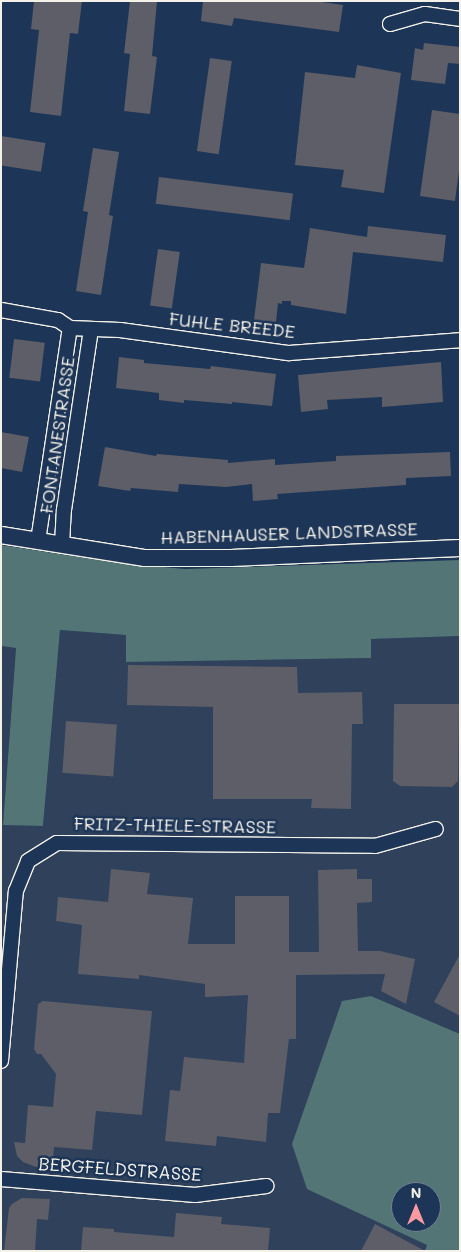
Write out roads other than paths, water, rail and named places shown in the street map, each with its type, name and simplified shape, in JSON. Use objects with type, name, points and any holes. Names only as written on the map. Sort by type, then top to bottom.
[{"type":"street","points":[[390,24],[425,14],[460,19]]},
{"type":"street","name":"FUHLE BREEDE","points":[[1,310],[58,320],[70,328],[120,330],[289,353],[460,340]]},
{"type":"street","name":"FONTANESTRASSE","points":[[38,541],[70,328]]},
{"type":"street","name":"FONTANESTRASSE","points":[[62,545],[64,510],[91,330]]},
{"type":"street","name":"HABENHAUSER LANDSTRASSE","points":[[1,535],[146,558],[188,559],[460,548]]},
{"type":"street","name":"FRITZ-THIELE-STRASSE","points":[[1,1061],[16,891],[28,862],[57,843],[374,846],[436,829]]},
{"type":"street","name":"BERGFELDSTRASSE","points":[[1,1179],[195,1196],[266,1186]]}]
